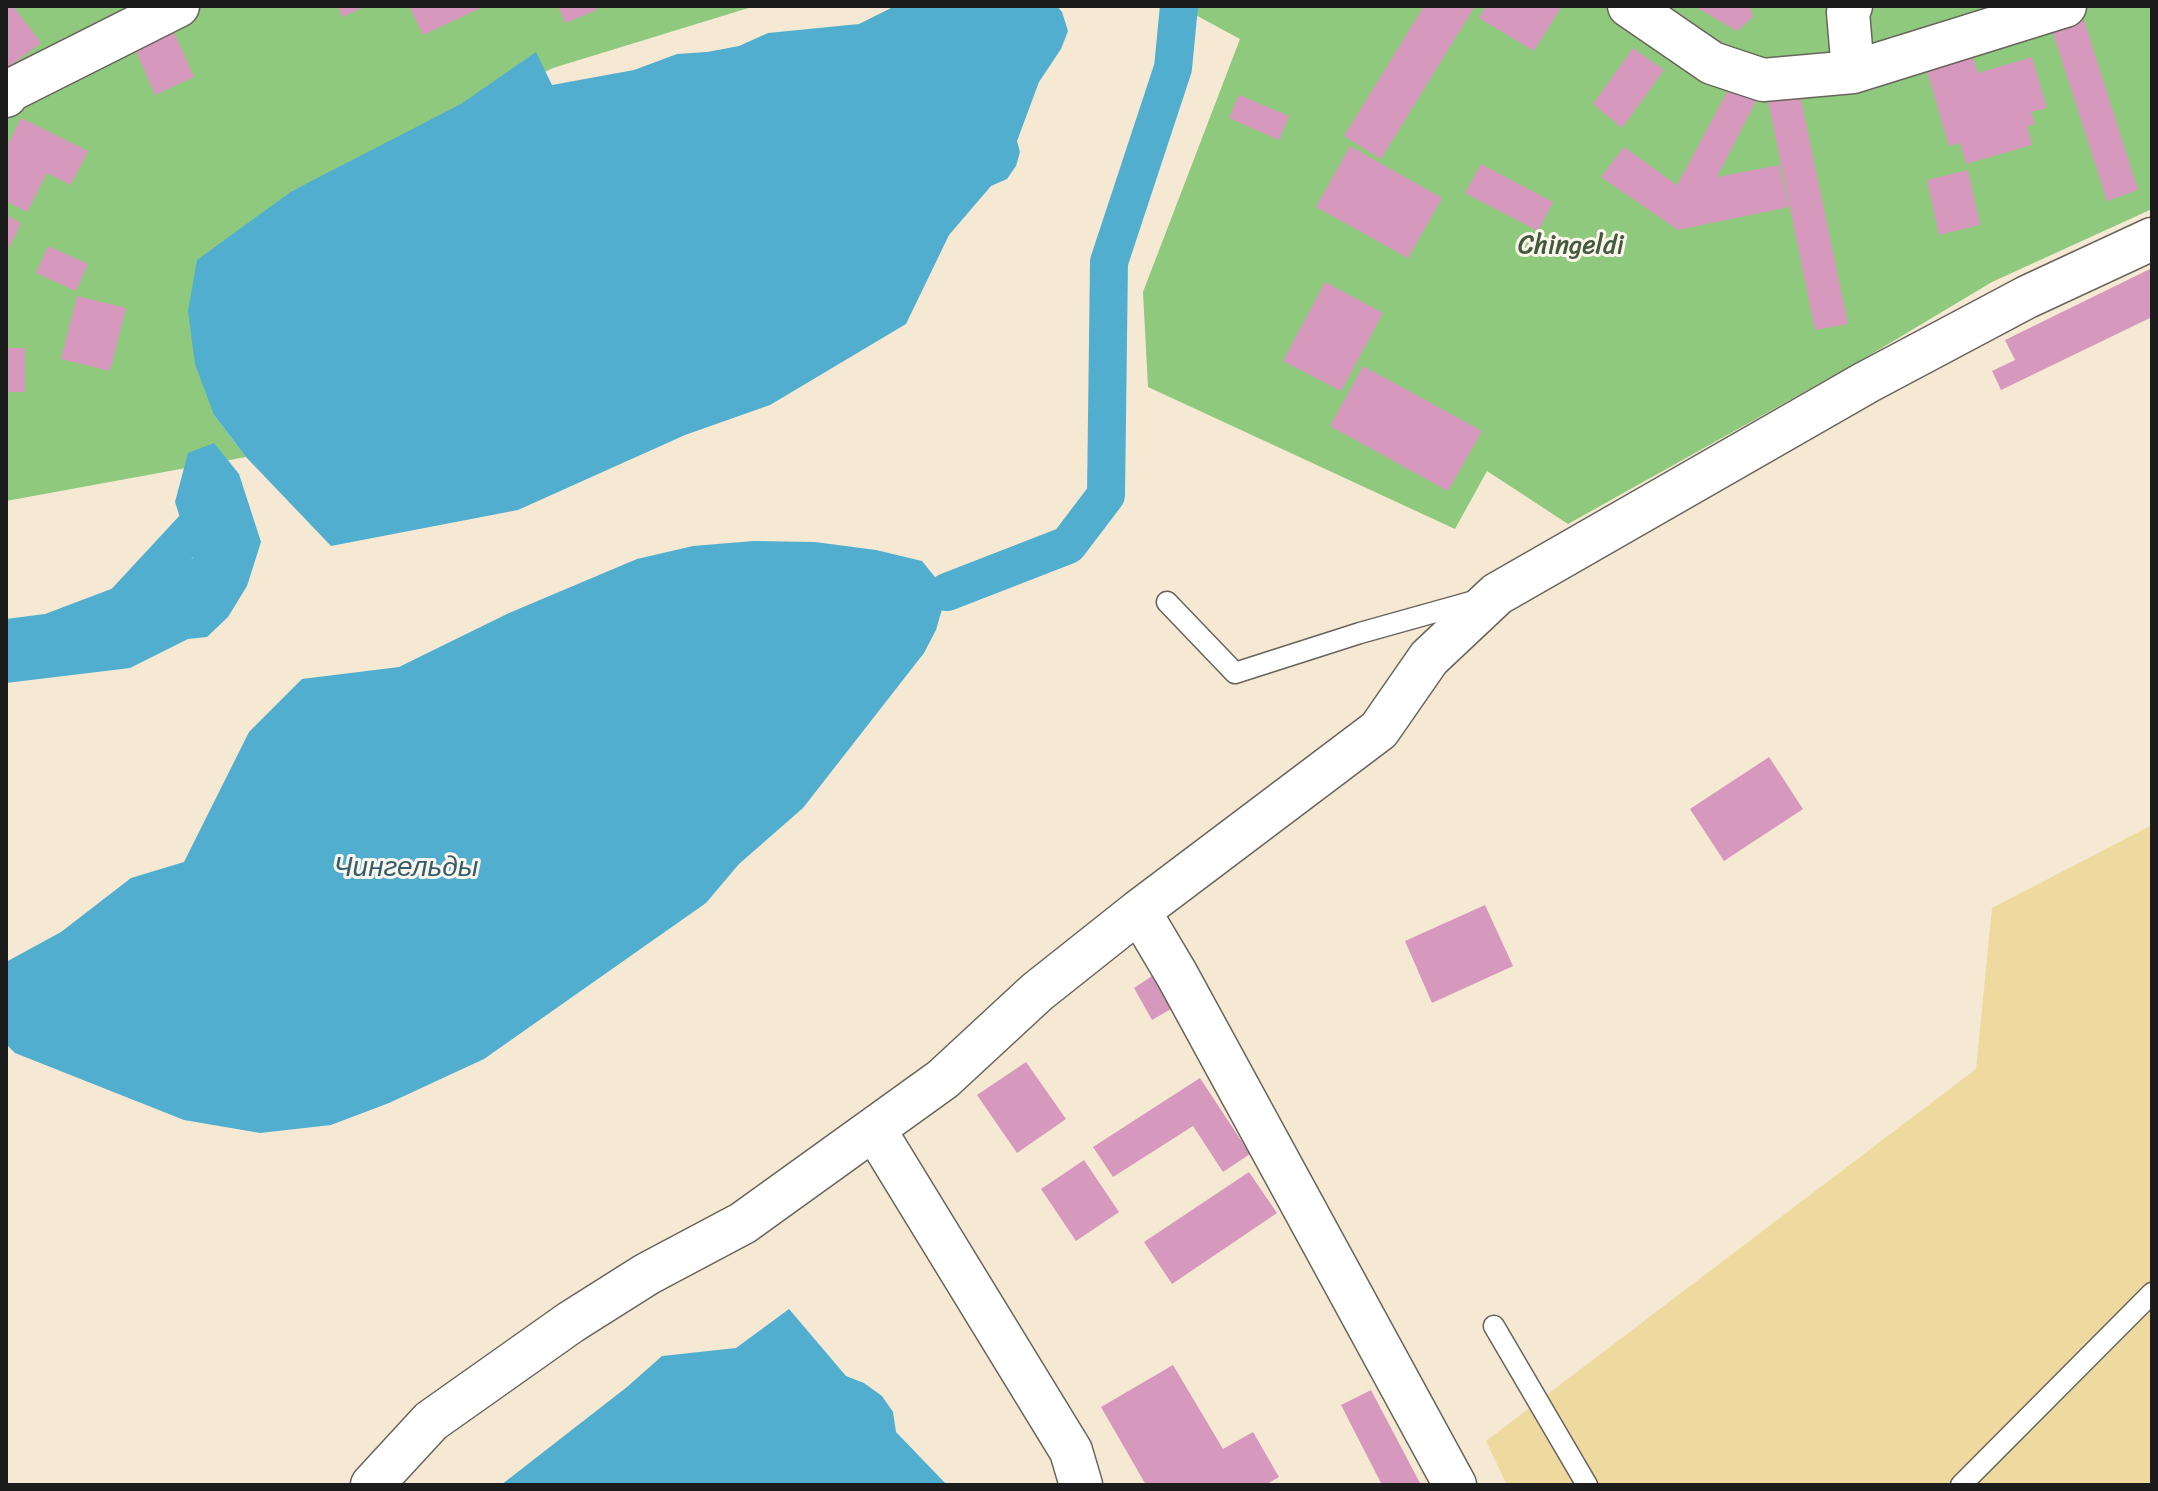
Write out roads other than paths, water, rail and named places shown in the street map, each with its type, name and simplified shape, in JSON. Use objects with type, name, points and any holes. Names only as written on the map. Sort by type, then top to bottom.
[{"type":"street","points":[[6,96],[9,91],[178,6]]},
{"type":"street","points":[[1629,6],[1712,63],[1763,80],[1853,72],[2065,6]]},
{"type":"street","points":[[1851,6],[1848,12],[1853,72]]},
{"type":"street","points":[[372,1485],[431,1421],[596,1306],[647,1274],[743,1223],[943,1079],[1037,992],[1379,730],[1429,658],[1497,594],[1867,382],[2027,297],[2152,239]]},
{"type":"street","points":[[1139,911],[1177,975],[1455,1485]]},
{"type":"street","points":[[874,1129],[1071,1451],[1081,1485]]},
{"type":"lane","points":[[1167,602],[1235,673],[1497,594]]},
{"type":"lane","points":[[1961,1485],[2152,1293]]},
{"type":"lane","points":[[1494,1326],[1587,1485]]},
{"type":"water","points":[[895,6],[1057,6],[1068,31],[1061,49],[1039,82],[1017,141],[1020,152],[1016,166],[1007,179],[991,186],[949,235],[906,324],[770,405],[685,435],[518,510],[331,546],[246,457],[214,415],[195,364],[188,311],[197,260],[292,191],[461,104],[536,52],[552,85],[634,70],[677,54],[739,46],[768,33],[859,24]]},
{"type":"water","points":[[214,443],[239,474],[261,542],[247,586],[228,617],[207,637],[188,639],[130,668],[6,683],[6,619],[45,614],[193,558],[175,502],[188,453]]},
{"type":"water","name":"Чингельды","points":[[754,541],[815,542],[876,550],[922,561],[947,592],[936,630],[924,653],[803,808],[739,864],[706,903],[484,1059],[389,1103],[331,1125],[260,1133],[184,1120],[15,1053],[6,1044],[6,962],[61,932],[131,878],[184,862],[249,732],[302,679],[399,667],[509,613],[637,559],[693,546]]},
{"type":"water","points":[[789,1309],[846,1376],[864,1383],[882,1396],[893,1412],[896,1432],[947,1485],[501,1485],[662,1356],[736,1348]]},
{"type":"waterway","points":[[947,592],[1068,545],[1106,495],[1109,262],[1173,68],[1179,6]]},
{"type":"waterway","points":[[118,610],[220,500]]},
{"type":"park label","name":"Chingeldi","points":[[1571,246]]}]
